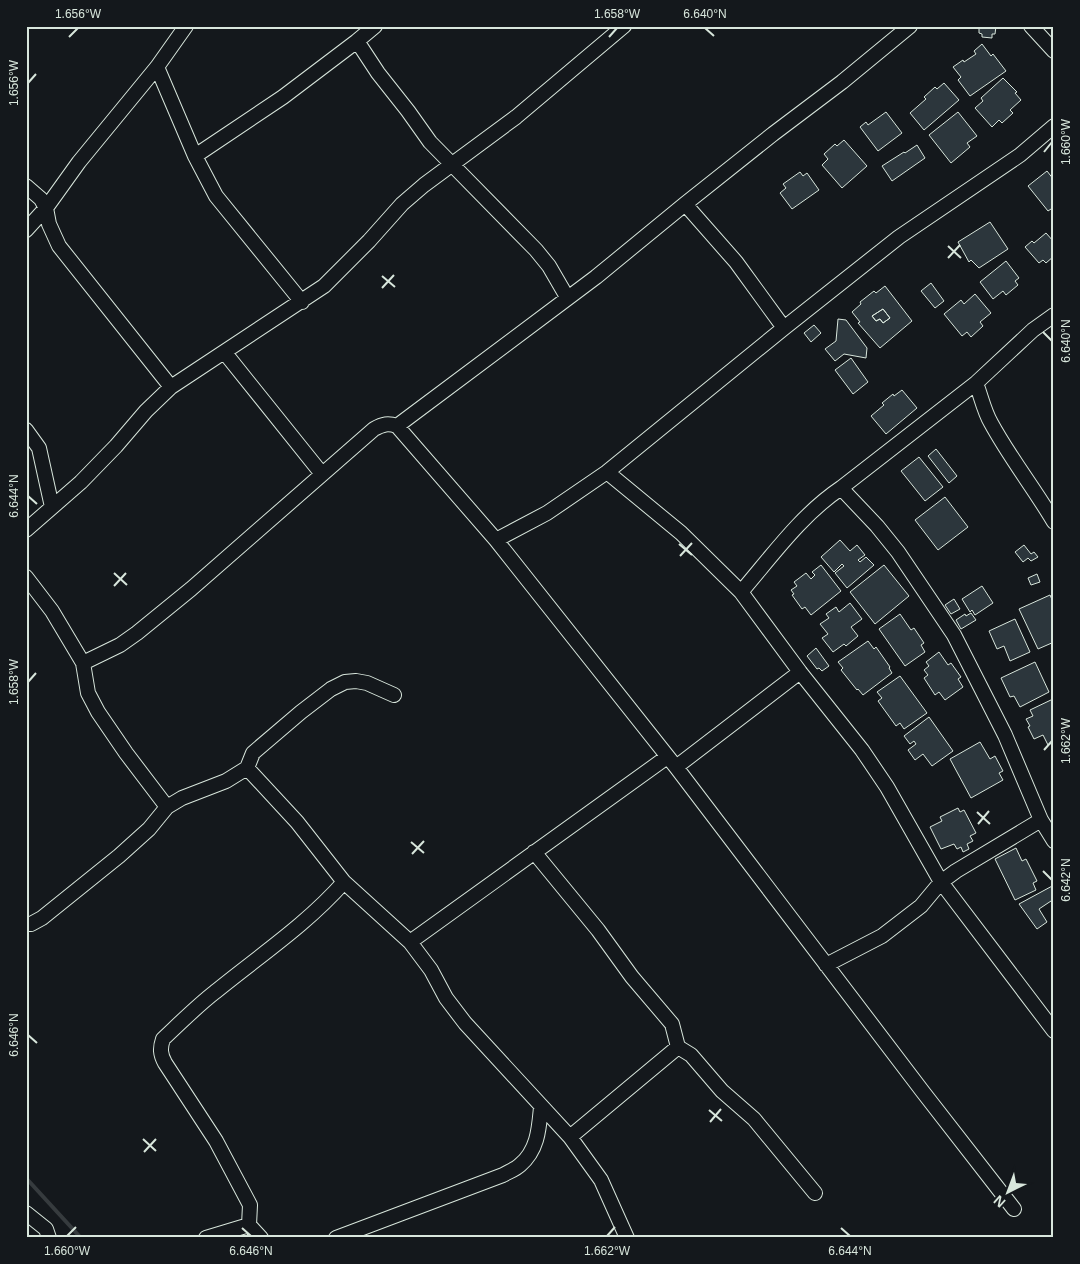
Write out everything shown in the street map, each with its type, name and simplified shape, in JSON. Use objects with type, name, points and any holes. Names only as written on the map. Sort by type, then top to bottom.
[{"type":"street","points":[[26,230],[46,208],[79,162],[157,67],[186,26]]},
{"type":"street","points":[[195,156],[283,97],[358,42],[375,26]]},
{"type":"street","points":[[26,530],[81,482],[116,446],[146,410],[171,387],[324,286],[402,204],[452,163],[516,117],[624,26]]},
{"type":"street","points":[[397,426],[596,278],[685,204],[842,82],[910,26]]},
{"type":"street","points":[[1031,26],[1054,51]]},
{"type":"street","points":[[358,42],[378,73],[430,142],[536,250],[549,266],[568,297]]},
{"type":"street","points":[[157,67],[195,156],[216,196],[302,302]]},
{"type":"street","points":[[496,540],[547,513],[607,472],[899,237],[1020,155],[1054,126]]},
{"type":"street","points":[[26,186],[41,198],[46,208],[49,224],[59,246],[171,387]]},
{"type":"street","points":[[685,204],[736,262],[784,328]]},
{"type":"street","points":[[741,592],[808,513],[976,383],[1033,330],[1054,315]]},
{"type":"street","points":[[225,352],[322,474]]},
{"type":"street","points":[[976,383],[990,421],[1012,459],[1054,522]]},
{"type":"street","points":[[83,663],[120,645],[137,634],[374,428],[389,423],[397,426],[496,540],[671,762],[1014,1209]]},
{"type":"street","points":[[26,430],[40,448],[52,507]]},
{"type":"street","points":[[607,472],[682,533],[741,592],[800,672],[862,750],[887,787],[941,882],[1054,1031]]},
{"type":"street","points":[[841,488],[877,526],[898,552],[954,635],[1005,735],[1041,820],[1054,841]]},
{"type":"street","points":[[26,577],[52,611],[83,663],[88,693],[98,712],[167,807]]},
{"type":"street","points":[[410,942],[534,852],[671,762],[800,672]]},
{"type":"street","points":[[26,924],[31,924],[42,918],[119,856],[149,829],[167,807],[182,798],[226,781],[247,768],[253,754],[331,689],[345,682],[367,683],[394,695]]},
{"type":"street","points":[[247,768],[297,822],[344,882],[410,942],[432,970],[446,998],[465,1022],[570,1137],[602,1180],[627,1238]]},
{"type":"street","points":[[826,965],[882,936],[921,906],[941,882],[956,871],[1041,820]]},
{"type":"street","points":[[534,852],[598,930],[632,977],[672,1024],[678,1047],[691,1055],[722,1091],[754,1119],[815,1193]]},
{"type":"street","points":[[261,1238],[249,1225],[250,1205],[216,1141],[161,1056],[161,1046],[163,1039],[213,993],[296,928],[326,902],[344,882]]},
{"type":"street","points":[[570,1137],[678,1047]]},
{"type":"street","points":[[336,1238],[503,1175],[520,1165],[532,1150],[538,1136],[541,1107]]},
{"type":"street","points":[[26,1213],[46,1229],[49,1238]]},
{"type":"street","points":[[206,1238],[249,1225]]},
{"type":"building","points":[[979,26],[996,26],[995,34],[992,34],[992,38],[982,37],[982,34],[979,33]]},
{"type":"building","points":[[982,44],[991,56],[993,54],[1006,71],[970,96],[958,80],[961,77],[953,67],[976,54],[974,51]]},
{"type":"building","points":[[1003,78],[1017,92],[1015,93],[1021,100],[1010,110],[1013,113],[1002,123],[999,120],[992,127],[975,108],[983,101],[981,98]]},
{"type":"building","points":[[944,83],[959,100],[924,130],[910,113],[926,99],[924,97],[935,87],[937,89]]},
{"type":"building","points":[[886,112],[902,133],[878,151],[860,127],[866,122],[868,125]]},
{"type":"building","points":[[958,112],[977,136],[967,143],[970,147],[951,163],[929,135]]},
{"type":"building","points":[[844,140],[867,166],[842,188],[822,165],[828,159],[824,154],[835,144],[837,146]]},
{"type":"building","points":[[917,145],[925,158],[892,181],[882,166]]},
{"type":"building","points":[[1047,171],[1054,180],[1054,207],[1048,211],[1028,186]]},
{"type":"building","points":[[800,172],[803,176],[807,173],[819,190],[792,209],[780,193],[786,188],[783,184]]},
{"type":"building","points":[[990,222],[1008,249],[979,268],[971,260],[969,262],[958,242]]},
{"type":"building","points":[[1046,233],[1054,242],[1054,256],[1046,263],[1043,260],[1039,263],[1025,247],[1032,241],[1034,243]]},
{"type":"building","points":[[1006,261],[1019,278],[1015,281],[1018,285],[1006,295],[1003,291],[993,299],[980,282]]},
{"type":"building","points":[[931,283],[944,301],[935,308],[921,291]]},
{"type":"building","points":[[885,286],[912,321],[880,348],[858,323],[860,322],[852,312],[861,304],[860,302],[874,291],[876,293]],"holes":[[[883,309],[890,318],[883,323],[880,319],[876,321],[872,316]]]},
{"type":"building","points":[[975,294],[991,313],[980,322],[983,326],[971,337],[967,332],[962,336],[944,314],[961,300],[964,304]]},
{"type":"building","points":[[883,309],[890,318],[883,323],[880,319],[876,321],[872,316]]},
{"type":"building","points":[[838,319],[846,320],[867,348],[866,358],[844,354],[835,361],[825,349],[836,341]]},
{"type":"building","points":[[814,325],[821,333],[811,342],[804,333]]},
{"type":"building","points":[[851,358],[868,382],[853,394],[835,370]]},
{"type":"building","points":[[902,390],[917,408],[886,434],[871,416],[884,405],[882,403],[893,394],[894,396]]},
{"type":"building","points":[[936,449],[957,476],[949,483],[928,456]]},
{"type":"building","points":[[919,457],[943,487],[925,501],[901,471]]},
{"type":"building","points":[[945,497],[968,527],[938,550],[915,520]]},
{"type":"building","points":[[840,540],[850,551],[857,545],[865,555],[858,560],[860,562],[866,557],[874,565],[847,588],[835,573],[844,566],[842,564],[834,572],[821,557]]},
{"type":"building","points":[[1024,545],[1031,554],[1034,552],[1038,557],[1031,561],[1028,558],[1023,562],[1015,552]]},
{"type":"building","points":[[821,565],[841,591],[811,615],[805,607],[802,609],[792,595],[794,594],[791,590],[797,586],[794,582],[806,573],[811,579],[815,575],[812,572]]},
{"type":"building","points":[[884,565],[909,596],[875,624],[850,592]]},
{"type":"building","points":[[1037,574],[1040,582],[1031,585],[1028,578]]},
{"type":"building","points":[[982,586],[993,603],[975,615],[972,610],[970,612],[962,599]]},
{"type":"building","points":[[1050,595],[1054,604],[1054,642],[1038,649],[1019,609]]},
{"type":"building","points":[[954,599],[960,609],[951,614],[945,605]]},
{"type":"building","points":[[850,603],[862,619],[851,627],[858,636],[846,646],[844,644],[833,652],[822,638],[828,634],[820,624],[829,618],[826,614],[836,607],[839,612]]},
{"type":"building","points":[[971,613],[976,620],[961,629],[956,620],[965,614],[966,616]]},
{"type":"building","points":[[900,614],[911,630],[914,628],[924,643],[921,645],[925,652],[905,666],[879,629]]},
{"type":"building","points":[[1015,619],[1030,652],[1010,661],[1004,646],[997,649],[989,631]]},
{"type":"building","points":[[868,641],[874,649],[876,647],[892,673],[863,695],[841,670],[843,668],[838,662]]},
{"type":"building","points":[[816,648],[829,666],[822,671],[819,668],[817,669],[807,656]]},
{"type":"building","points":[[939,652],[948,665],[951,663],[961,677],[958,679],[963,687],[945,700],[939,692],[935,695],[924,678],[928,675],[924,670],[929,666],[926,662]]},
{"type":"building","points":[[1035,662],[1049,692],[1020,707],[1014,696],[1010,697],[1001,678]]},
{"type":"building","points":[[900,676],[927,713],[904,729],[900,723],[896,726],[878,701],[882,698],[877,692]]},
{"type":"building","points":[[1053,699],[1054,742],[1048,745],[1043,735],[1034,739],[1026,719],[1033,716],[1030,710]]},
{"type":"building","points":[[929,717],[953,751],[932,766],[923,754],[915,760],[908,750],[916,744],[914,741],[910,744],[904,736]]},
{"type":"building","points":[[980,742],[990,759],[995,756],[1003,771],[999,773],[1003,780],[971,798],[950,759]]},
{"type":"building","points":[[958,808],[960,812],[964,810],[976,833],[970,836],[973,841],[967,844],[969,849],[963,852],[961,847],[957,849],[954,844],[941,849],[930,827],[942,821],[940,817]]},
{"type":"building","points":[[1016,848],[1022,861],[1026,859],[1037,881],[1033,883],[1036,890],[1015,900],[995,859]]},
{"type":"building","points":[[1054,885],[1054,905],[1051,901],[1039,909],[1047,922],[1037,929],[1019,904]]},
{"type":"waterway","points":[[26,1178],[81,1238]]}]
